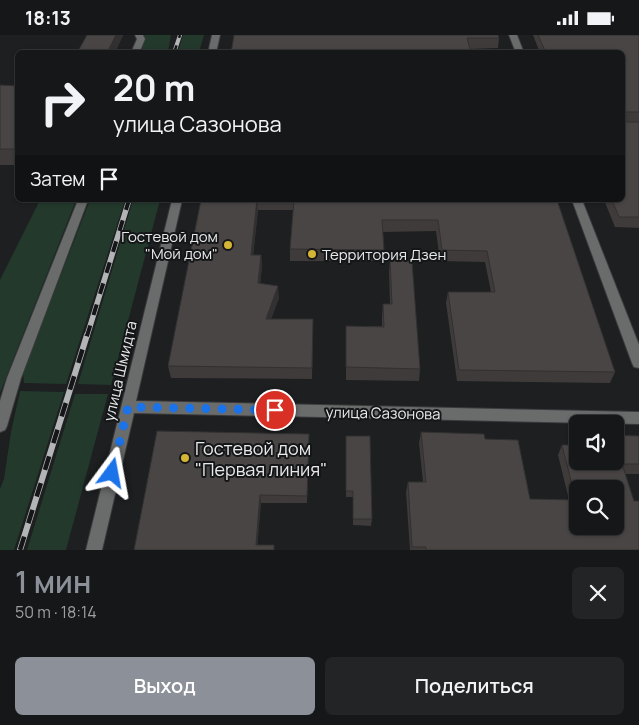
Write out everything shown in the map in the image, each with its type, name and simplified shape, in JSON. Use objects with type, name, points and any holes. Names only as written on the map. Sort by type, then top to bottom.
[{"type":"street","points":[[136,50],[140,39],[139,35]]},
{"type":"street","points":[[213,50],[216,35]]},
{"type":"street","points":[[514,35],[519,50]]},
{"type":"street","points":[[0,425],[14,378],[82,202]]},
{"type":"street","name":"улица Шмидта","points":[[94,550],[177,202]]},
{"type":"street","points":[[578,202],[639,363]]},
{"type":"street","name":"улица Сазонова","points":[[128,407],[639,418]]},
{"type":"green space","points":[[142,35],[171,35],[168,50],[140,50]]},
{"type":"green space","points":[[183,35],[204,35],[200,50],[179,50]]},
{"type":"green space","points":[[39,202],[75,202],[0,393],[0,280]]},
{"type":"green space","points":[[89,202],[124,202],[66,384],[24,383],[23,372]]},
{"type":"green space","points":[[132,202],[159,202],[111,385],[78,384]]},
{"type":"green space","points":[[20,391],[64,392],[14,550],[0,550],[0,489],[4,479],[11,432]]},
{"type":"green space","points":[[75,394],[108,394],[66,550],[27,550]]},
{"type":"building","points":[[87,35],[116,35],[108,50],[79,50]]},
{"type":"building","points":[[234,35],[498,35],[499,38],[467,38],[470,50],[232,50]]},
{"type":"building","points":[[538,35],[639,35],[639,112],[625,112],[625,50],[545,50]]},
{"type":"building","points":[[0,85],[15,86],[15,149],[0,149]]},
{"type":"building","points":[[625,122],[639,122],[639,217],[619,217],[613,202],[625,202]]},
{"type":"building","points":[[201,202],[257,202],[251,255],[261,255],[258,283],[278,286],[266,319],[313,319],[312,368],[168,366]]},
{"type":"building","points":[[294,202],[558,202],[615,372],[459,370],[448,292],[495,292],[487,251],[442,250],[438,220],[382,220],[384,250],[290,249]]},
{"type":"building","points":[[390,260],[412,261],[420,369],[346,367],[346,326],[384,327],[383,304],[392,304]]},
{"type":"building","points":[[157,431],[309,434],[307,496],[260,495],[256,545],[274,545],[274,550],[134,550]]},
{"type":"building","points":[[421,432],[484,434],[485,439],[518,440],[530,499],[569,500],[569,535],[624,535],[624,480],[571,480],[562,445],[569,445],[569,470],[624,470],[634,501],[639,501],[639,550],[426,550],[426,547],[412,547],[408,482],[426,482]]},
{"type":"building","points":[[624,435],[639,436],[639,464],[624,464]]},
{"type":"building","points":[[346,436],[370,436],[372,519],[353,519],[353,491],[346,491]]},
{"type":"railway","points":[[175,50],[180,35]]},
{"type":"railway","points":[[87,336],[128,202]]},
{"type":"railway","points":[[20,550],[87,335]]},
{"type":"place","name":"Гостевой дом \"Мой дом\"","points":[[228,245]]},
{"type":"place","name":"Территория Дзен","points":[[312,254]]},
{"type":"place","name":"Гостевой дом \"Первая линия\"","points":[[185,458]]},
{"type":"route","points":[[112,473],[128,407],[275,410]]}]
